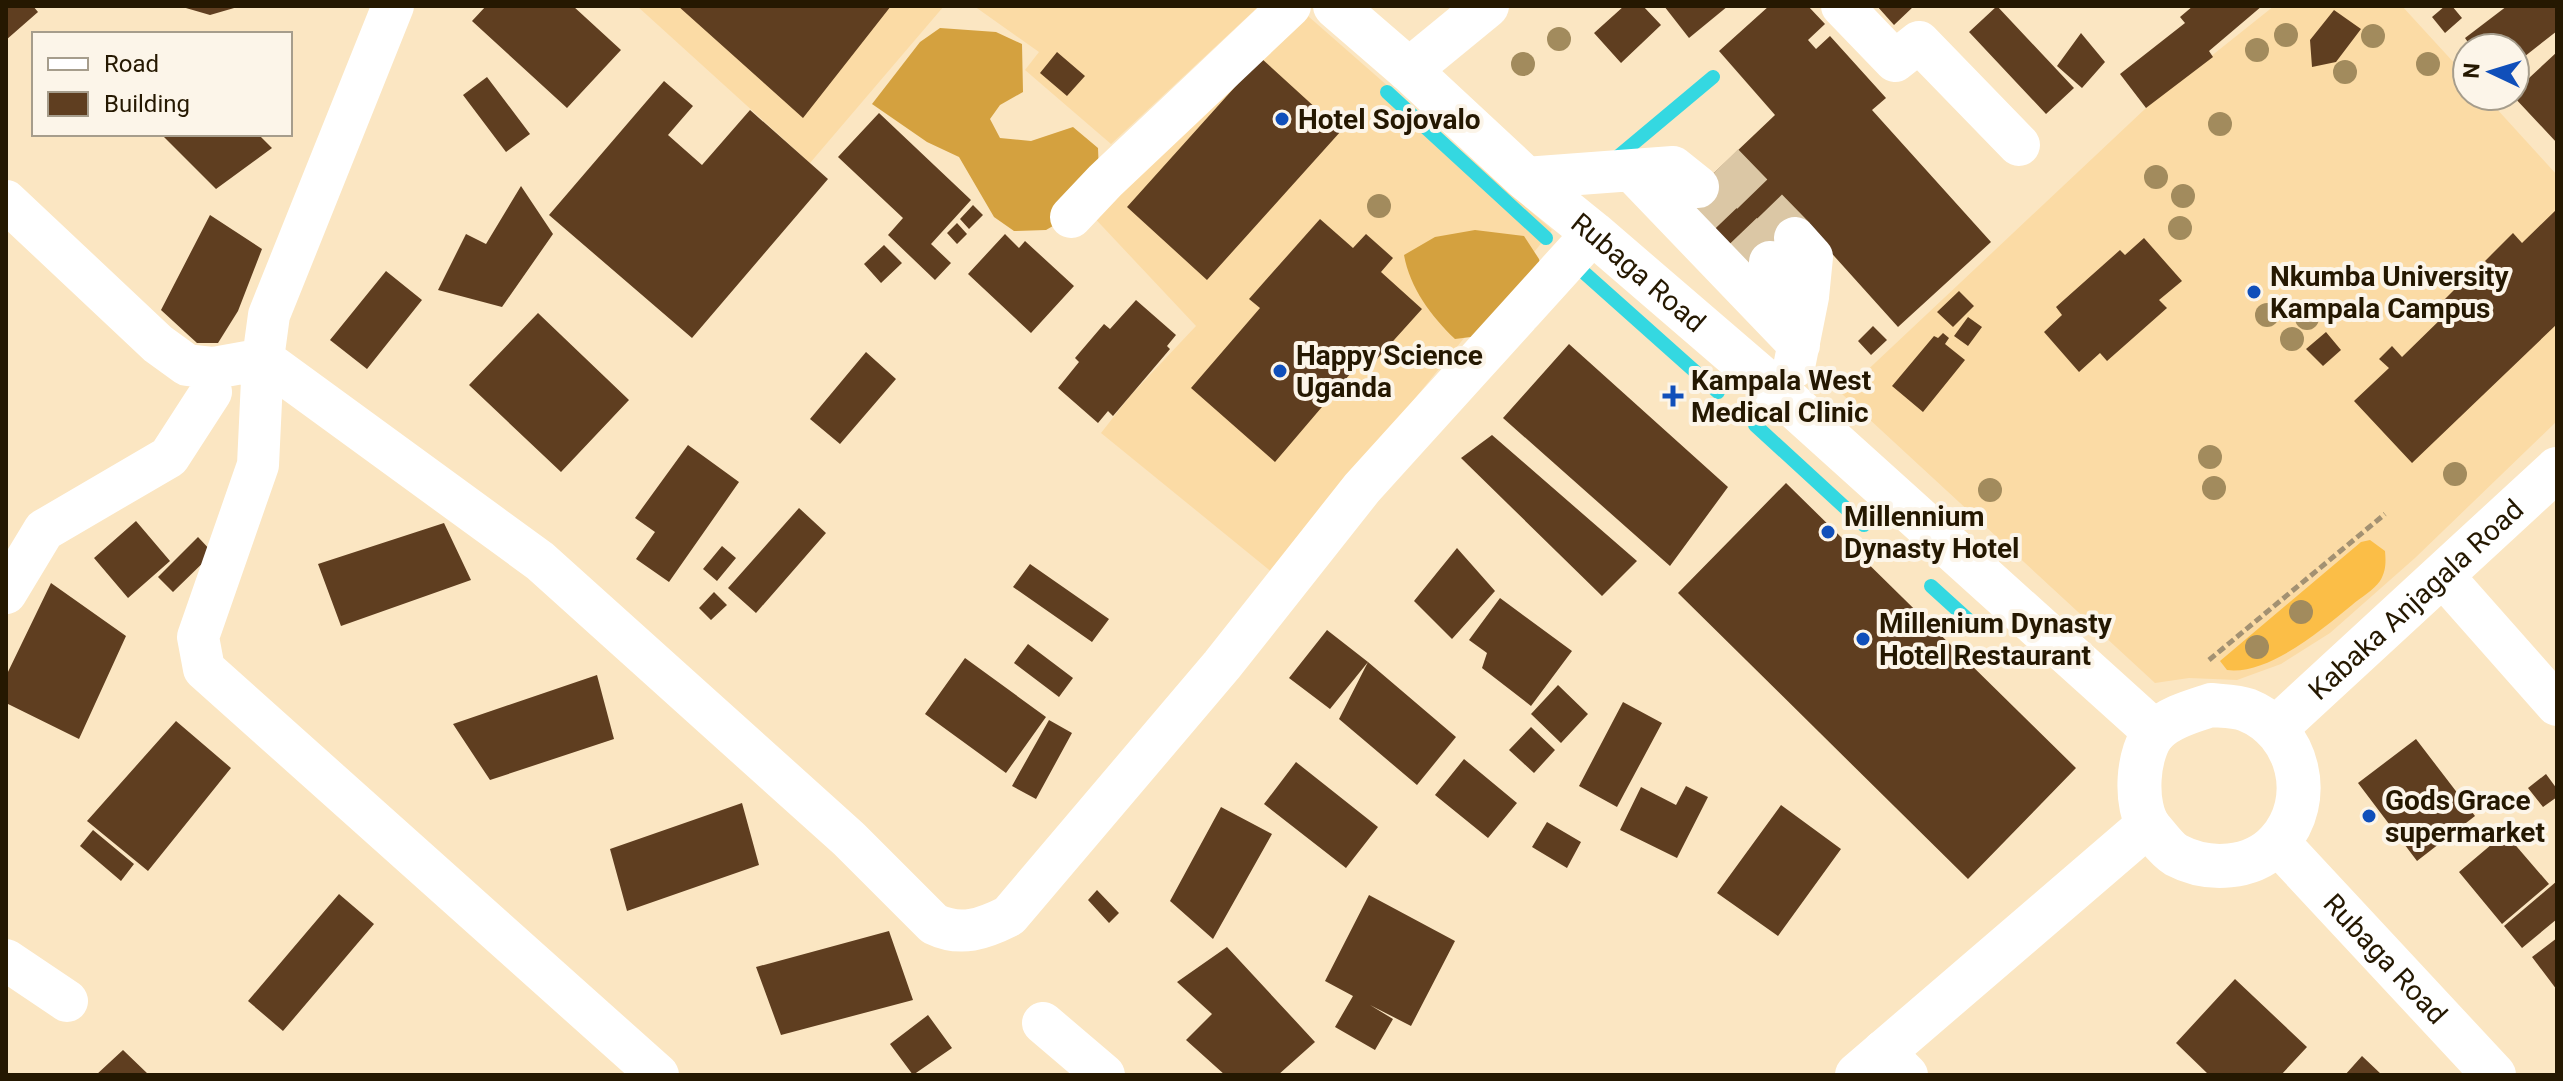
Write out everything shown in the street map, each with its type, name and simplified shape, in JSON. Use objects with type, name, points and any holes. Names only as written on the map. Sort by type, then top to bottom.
[{"type":"main road","name":"Rubaga Road","points":[[1335,6],[1525,178],[1786,399],[2155,732]]},
{"type":"main road","points":[[1409,70],[1487,6]]},
{"type":"main road","name":"Kabaka Anjagala Road","points":[[2276,728],[2557,469]]},
{"type":"main road","points":[[2211,705],[2246,709],[2276,728],[2293,753],[2300,783],[2296,812],[2278,843],[2249,862],[2211,867],[2174,854],[2148,825],[2140,804],[2142,761],[2155,732],[2178,716],[2211,705]]},
{"type":"main road","points":[[1882,1067],[2148,825]]},
{"type":"main road","name":"Rubaga Road","points":[[2278,843],[2494,1075]]},
{"type":"street","points":[[393,6],[269,315],[263,359],[258,465],[198,637],[204,669],[658,1075]]},
{"type":"street","points":[[1071,217],[1290,6]]},
{"type":"street","points":[[1842,6],[1895,61],[1919,42],[2019,145]]},
{"type":"street","points":[[1632,171],[1799,345]]},
{"type":"street","points":[[1525,178],[1632,171],[1698,173]]},
{"type":"street","points":[[6,201],[24,238],[187,365],[214,368],[263,359],[540,561],[849,839],[934,924],[957,932],[982,929],[1009,916],[1222,665],[1362,488],[1593,233]]},
{"type":"street","points":[[1783,250],[1812,257],[1808,297],[1786,399]]},
{"type":"street","points":[[6,593],[44,530],[169,457],[211,392]]},
{"type":"street","points":[[2442,575],[2557,705]]},
{"type":"street","points":[[6,960],[67,1001]]},
{"type":"street","points":[[1043,1023],[1104,1075]]},
{"type":"path","points":[[2205,663],[2385,514]]},
{"type":"shaded area","points":[[637,6],[944,6],[810,163]]},
{"type":"shaded area","points":[[974,6],[1259,6],[1111,144],[1025,70],[1039,52]]},
{"type":"shaded area","name":"Nkumba University Kampala Campus","points":[[2274,6],[2402,6],[2451,60],[2451,112],[2500,112],[2557,175],[2557,421],[2415,558],[2330,633],[2281,664],[2237,680],[2189,678],[2155,683],[1842,394],[2146,108]]},
{"type":"shaded area","points":[[1300,9],[1552,230],[1273,573],[1101,433],[1130,396],[1196,326],[1087,210]]},
{"type":"shaded area","points":[[940,28],[996,32],[1022,44],[1023,92],[1000,105],[990,119],[1000,138],[1031,141],[1073,127],[1098,148],[1100,199],[1046,230],[1014,231],[994,217],[959,157],[927,142],[872,104],[920,42]]},
{"type":"shaded area","points":[[1475,230],[1524,236],[1539,259],[1552,307],[1534,329],[1455,339],[1423,301],[1411,279],[1404,255],[1435,237]]},
{"type":"shaded area","points":[[2370,540],[2385,551],[2383,574],[2374,588],[2294,649],[2260,665],[2227,670],[2220,661],[2361,542]]},
{"type":"building","points":[[6,6],[33,6],[38,12],[6,40]]},
{"type":"building","points":[[179,6],[241,6],[210,15]]},
{"type":"building","points":[[486,6],[573,6],[621,50],[567,108],[472,21]]},
{"type":"building","points":[[678,6],[891,6],[803,118]]},
{"type":"building","points":[[1624,6],[1643,6],[1661,25],[1621,63],[1594,33]]},
{"type":"building","points":[[1664,6],[1728,6],[1689,38]]},
{"type":"building","points":[[1769,6],[1808,6],[1825,24],[1808,40],[1816,49],[1830,36],[1886,98],[1872,110],[1991,242],[1898,327],[1808,227],[1745,286],[1674,211],[1775,115],[1719,51]]},
{"type":"building","points":[[1877,6],[1914,6],[1894,25]]},
{"type":"building","points":[[1997,6],[2074,88],[2046,114],[1969,32]]},
{"type":"building","points":[[2193,6],[2262,6],[2209,51],[2213,57],[2146,108],[2120,74],[2185,23],[2180,17]]},
{"type":"building","points":[[2445,6],[2452,6],[2462,18],[2445,33],[2432,17]]},
{"type":"building","points":[[2507,6],[2557,6],[2557,31],[2531,51],[2531,32],[2473,32]]},
{"type":"building","points":[[2334,10],[2361,29],[2336,62],[2312,67],[2310,40]]},
{"type":"building","points":[[2081,33],[2105,62],[2082,88],[2057,66]]},
{"type":"building","points":[[1057,52],[1085,76],[1067,96],[1040,73]]},
{"type":"building","points":[[2557,52],[2557,143],[2528,112],[2531,112],[2531,76]]},
{"type":"building","points":[[1261,58],[1341,131],[1207,280],[1127,207]]},
{"type":"building","points":[[487,77],[530,134],[506,152],[463,95]]},
{"type":"building","points":[[664,81],[693,106],[668,135],[702,165],[750,110],[828,179],[692,338],[549,215]]},
{"type":"building","points":[[879,113],[971,200],[931,244],[951,263],[935,280],[888,235],[903,218],[838,157]]},
{"type":"building","points":[[163,136],[260,136],[272,148],[216,189]]},
{"type":"building","points":[[521,186],[553,234],[502,307],[438,290],[466,234],[486,244]]},
{"type":"building","points":[[973,205],[983,215],[969,229],[960,219]]},
{"type":"building","points":[[2557,209],[2557,324],[2412,463],[2354,401],[2389,368],[2379,359],[2392,346],[2402,357],[2448,312],[2440,304],[2464,280],[2473,289],[2493,269],[2485,261],[2513,233],[2522,243]]},
{"type":"building","points":[[210,215],[262,249],[238,311],[218,343],[197,343],[161,310]]},
{"type":"building","points":[[1320,219],[1353,248],[1366,234],[1393,258],[1381,272],[1422,309],[1376,360],[1368,353],[1275,462],[1191,388],[1260,308],[1249,299]]},
{"type":"building","points":[[957,223],[967,234],[957,244],[947,233]]},
{"type":"building","points":[[1005,234],[1019,248],[1025,241],[1074,286],[1031,333],[968,274]]},
{"type":"building","points":[[2144,238],[2182,281],[2159,300],[2167,308],[2107,361],[2100,353],[2079,372],[2044,332],[2062,315],[2056,307],[2120,250],[2125,255]]},
{"type":"building","points":[[884,245],[902,263],[881,283],[864,264]]},
{"type":"building","points":[[386,271],[422,300],[367,369],[330,340]]},
{"type":"building","points":[[1959,291],[1974,306],[1953,327],[1937,312]]},
{"type":"building","points":[[1136,300],[1176,335],[1167,346],[1170,349],[1113,416],[1108,411],[1098,423],[1058,388],[1079,362],[1075,358],[1104,324],[1110,329]]},
{"type":"building","points":[[538,313],[629,400],[561,472],[469,385]]},
{"type":"building","points":[[1968,317],[1982,327],[1968,346],[1954,336]]},
{"type":"building","points":[[1873,326],[1887,340],[1871,355],[1858,341]]},
{"type":"building","points":[[2326,332],[2341,350],[2323,366],[2306,349]]},
{"type":"building","points":[[1943,333],[1949,338],[1945,344],[1965,360],[1923,412],[1892,386],[1934,336],[1938,338]]},
{"type":"building","points":[[1569,344],[1728,487],[1670,566],[1503,418]]},
{"type":"building","points":[[866,352],[896,379],[840,444],[810,419]]},
{"type":"building","points":[[1492,435],[1637,561],[1602,596],[1461,458]]},
{"type":"building","points":[[688,445],[739,482],[669,582],[636,559],[655,532],[635,518]]},
{"type":"building","points":[[1786,483],[2076,768],[1968,879],[1678,593]]},
{"type":"building","points":[[799,508],[826,533],[756,613],[728,588]]},
{"type":"building","points":[[136,521],[170,561],[128,598],[94,558]]},
{"type":"building","points":[[444,523],[471,580],[341,626],[318,564]]},
{"type":"building","points":[[198,537],[213,553],[173,592],[158,577]]},
{"type":"building","points":[[722,546],[736,558],[717,581],[703,569]]},
{"type":"building","points":[[1457,548],[1495,591],[1452,639],[1414,601]]},
{"type":"building","points":[[1030,564],[1109,619],[1092,642],[1013,587]]},
{"type":"building","points":[[51,583],[126,636],[79,739],[6,703],[6,676]]},
{"type":"building","points":[[714,592],[727,605],[711,620],[699,608]]},
{"type":"building","points":[[1500,598],[1572,651],[1531,706],[1482,668],[1487,653],[1469,640]]},
{"type":"building","points":[[1327,630],[1368,662],[1330,709],[1289,678]]},
{"type":"building","points":[[1028,644],[1073,678],[1059,697],[1014,663]]},
{"type":"building","points":[[965,658],[1046,717],[1006,773],[925,714]]},
{"type":"building","points":[[1368,662],[1456,737],[1417,785],[1339,719]]},
{"type":"building","points":[[597,675],[614,739],[490,780],[453,724]]},
{"type":"building","points":[[1558,685],[1588,714],[1561,743],[1531,714]]},
{"type":"building","points":[[1623,702],[1662,723],[1617,807],[1579,786]]},
{"type":"building","points":[[1049,720],[1072,733],[1036,799],[1012,786]]},
{"type":"building","points":[[176,721],[231,768],[148,871],[87,821]]},
{"type":"building","points":[[1531,727],[1555,750],[1534,773],[1509,750]]},
{"type":"building","points":[[2416,739],[2475,816],[2417,861],[2358,783]]},
{"type":"building","points":[[1464,759],[1517,803],[1488,838],[1435,795]]},
{"type":"building","points":[[1296,762],[1378,827],[1346,868],[1264,804]]},
{"type":"building","points":[[2546,774],[2557,789],[2557,797],[2543,807],[2528,788]]},
{"type":"building","points":[[1686,786],[1708,797],[1677,858],[1620,830],[1641,787],[1676,805]]},
{"type":"building","points":[[742,803],[759,865],[627,911],[610,849]]},
{"type":"building","points":[[1781,805],[1841,849],[1778,936],[1717,893]]},
{"type":"building","points":[[1221,807],[1272,834],[1213,939],[1170,901]]},
{"type":"building","points":[[1547,822],[1581,842],[1567,868],[1532,847]]},
{"type":"building","points":[[93,830],[134,864],[121,881],[80,846]]},
{"type":"building","points":[[2505,833],[2549,884],[2502,924],[2459,872]]},
{"type":"building","points":[[2557,881],[2557,919],[2522,948],[2504,926]]},
{"type":"building","points":[[1097,890],[1119,913],[1109,923],[1088,900]]},
{"type":"building","points":[[339,894],[374,924],[283,1031],[248,1001]]},
{"type":"building","points":[[1369,895],[1455,941],[1411,1026],[1370,1005],[1393,1019],[1375,1050],[1335,1027],[1353,996],[1325,981]]},
{"type":"building","points":[[889,931],[913,1000],[781,1035],[756,967]]},
{"type":"building","points":[[2557,938],[2557,990],[2532,957]]},
{"type":"building","points":[[1227,947],[1315,1042],[1278,1075],[1225,1075],[1186,1040],[1212,1014],[1177,982]]},
{"type":"building","points":[[2235,979],[2307,1047],[2281,1075],[2209,1075],[2176,1043]]},
{"type":"building","points":[[928,1015],[952,1048],[913,1075],[890,1044]]},
{"type":"building","points":[[123,1050],[149,1075],[96,1075]]},
{"type":"building","points":[[2362,1056],[2382,1075],[2345,1075]]},
{"type":"waterway","points":[[1615,159],[1713,77]]},
{"type":"waterway","points":[[1387,92],[1546,238]]},
{"type":"waterway","points":[[1580,269],[1718,392]]},
{"type":"waterway","points":[[1755,425],[1864,525]]},
{"type":"waterway","points":[[1931,586],[1974,625]]},
{"type":"tunnel","points":[[1723,164],[1795,238]]},
{"type":"tunnel","points":[[1698,187],[1770,262]]},
{"type":"place","name":"Hotel Sojovalo","points":[[1282,119]]},
{"type":"place","name":"Nkumba University Kampala Campus","points":[[2254,292]]},
{"type":"place","name":"Happy Science Uganda","points":[[1280,371]]},
{"type":"place","name":"Kampala West Medical Clinic","points":[[1673,396]]},
{"type":"place","name":"Millennium Dynasty Hotel","points":[[1828,532]]},
{"type":"place","name":"Millenium Dynasty Hotel Restaurant","points":[[1863,639]]},
{"type":"place","name":"Gods Grace supermarket","points":[[2369,816]]}]
